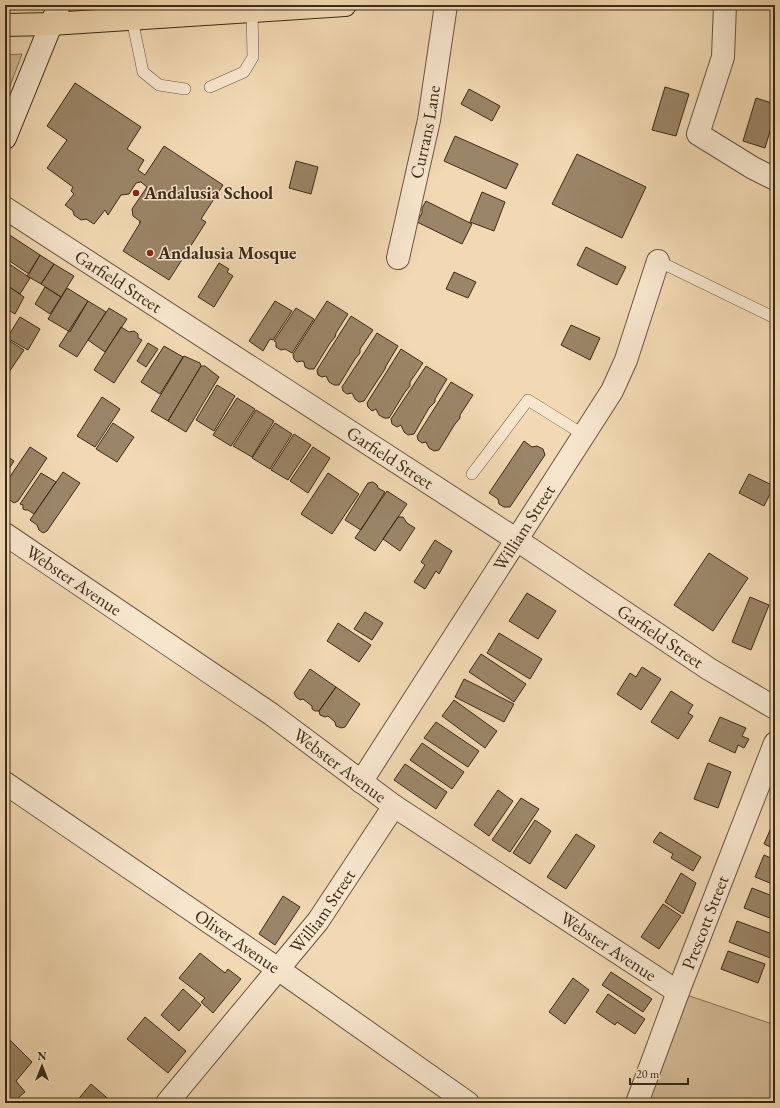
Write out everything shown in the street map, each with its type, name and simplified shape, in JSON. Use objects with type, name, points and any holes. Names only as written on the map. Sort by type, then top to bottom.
[{"type":"main road","points":[[5,25],[55,15],[132,19],[289,7],[345,5]]},
{"type":"street","name":"Currans Lane","points":[[398,258],[429,120],[446,5]]},
{"type":"street","points":[[725,5],[723,56],[698,134],[753,168],[775,179]]},
{"type":"street","points":[[5,138],[55,15]]},
{"type":"street","name":"Garfield Street","points":[[5,208],[517,540],[709,668],[775,708]]},
{"type":"street","name":"William Street","points":[[361,782],[612,391],[626,360],[658,261]]},
{"type":"street","name":"Webster Avenue","points":[[5,534],[271,714],[394,806],[678,992]]},
{"type":"street","name":"Prescott Street","points":[[637,1103],[678,992],[775,742]]},
{"type":"street","name":"Oliver Avenue","points":[[5,782],[278,969],[446,1097],[468,1103]]},
{"type":"street","name":"William Street","points":[[167,1103],[318,921],[394,806]]},
{"type":"lane","points":[[210,87],[244,72],[253,57],[252,11]]},
{"type":"lane","points":[[132,19],[143,72],[159,85],[185,89]]},
{"type":"lane","points":[[658,261],[775,318]]},
{"type":"lane","points":[[472,474],[528,400],[584,434]]},
{"type":"shaded area","points":[[22,54],[5,99],[5,55]]},
{"type":"shaded area","points":[[678,992],[775,1025],[775,1103],[637,1103]]},
{"type":"building","points":[[75,83],[141,127],[127,149],[144,160],[138,170],[145,175],[164,146],[223,185],[201,219],[206,222],[169,280],[123,251],[140,223],[139,222],[141,222],[133,216],[132,209],[147,187],[141,182],[136,183],[129,194],[121,195],[108,215],[105,210],[94,224],[86,219],[81,220],[65,205],[74,194],[71,191],[73,187],[47,168],[67,140],[47,126]]},
{"type":"building","points":[[665,87],[689,94],[676,136],[652,130]]},
{"type":"building","points":[[469,89],[500,106],[492,121],[461,104]]},
{"type":"building","points":[[756,98],[775,104],[775,114],[765,148],[743,141]]},
{"type":"building","points":[[455,136],[518,164],[506,189],[444,161]]},
{"type":"building","points":[[577,154],[646,187],[622,238],[552,204]]},
{"type":"building","points":[[296,161],[318,167],[311,194],[289,188]]},
{"type":"building","points":[[482,192],[505,202],[494,231],[470,222]]},
{"type":"building","points":[[426,201],[472,224],[462,244],[417,222]]},
{"type":"building","points":[[5,232],[40,255],[29,274],[5,258]]},
{"type":"building","points":[[586,247],[626,267],[617,285],[577,265]]},
{"type":"building","points":[[40,255],[54,264],[41,284],[27,276]]},
{"type":"building","points":[[5,261],[30,278],[20,294],[5,284]]},
{"type":"building","points":[[219,263],[229,269],[227,272],[233,276],[214,307],[198,297]]},
{"type":"building","points":[[54,264],[74,276],[61,297],[41,284]]},
{"type":"building","points":[[454,272],[476,282],[468,298],[446,289]]},
{"type":"building","points":[[5,284],[24,297],[15,314],[5,308]]},
{"type":"building","points":[[45,287],[61,297],[50,314],[35,304]]},
{"type":"building","points":[[67,288],[88,301],[70,332],[48,319]]},
{"type":"building","points":[[88,301],[106,312],[77,357],[59,346]]},
{"type":"building","points":[[275,301],[292,311],[273,340],[270,339],[263,351],[249,341]]},
{"type":"building","points":[[327,301],[348,314],[314,369],[309,369],[305,367],[304,362],[297,362],[294,359],[293,354]]},
{"type":"building","points":[[109,308],[127,319],[105,352],[88,340]]},
{"type":"building","points":[[296,308],[314,319],[292,353],[285,349],[281,350],[276,347],[276,342],[274,341]]},
{"type":"building","points":[[351,316],[373,330],[339,385],[334,385],[329,382],[326,376],[322,377],[318,375],[317,370]]},
{"type":"building","points":[[20,317],[40,329],[28,350],[7,338]]},
{"type":"building","points":[[571,325],[600,338],[590,360],[561,345]]},
{"type":"building","points":[[121,327],[129,332],[134,331],[138,334],[138,338],[142,340],[114,383],[94,370]]},
{"type":"building","points":[[377,333],[398,346],[364,401],[359,402],[355,399],[352,393],[347,394],[343,391],[342,387]]},
{"type":"building","points":[[5,338],[24,350],[9,372],[5,369]]},
{"type":"building","points":[[148,343],[158,349],[146,367],[137,361]]},
{"type":"building","points":[[164,346],[183,357],[160,394],[141,382]]},
{"type":"building","points":[[401,349],[423,363],[389,418],[384,418],[379,415],[376,409],[372,411],[368,407],[367,403]]},
{"type":"building","points":[[184,356],[200,363],[201,366],[168,421],[151,411]]},
{"type":"building","points":[[201,366],[205,366],[219,377],[186,432],[168,421]]},
{"type":"building","points":[[426,366],[447,379],[435,399],[435,402],[429,408],[414,434],[408,435],[404,432],[401,425],[397,427],[392,424],[391,419]]},
{"type":"building","points":[[451,382],[473,395],[439,450],[434,451],[429,448],[426,442],[422,443],[418,440],[417,436]]},
{"type":"building","points":[[217,385],[235,396],[214,431],[196,420]]},
{"type":"building","points":[[102,397],[120,409],[95,447],[77,436]]},
{"type":"building","points":[[237,398],[255,409],[231,446],[213,435]]},
{"type":"building","points":[[256,410],[274,421],[252,457],[233,446]]},
{"type":"building","points":[[113,423],[134,437],[117,462],[96,449]]},
{"type":"building","points":[[275,423],[292,434],[270,469],[252,458]]},
{"type":"building","points":[[294,434],[311,445],[288,480],[271,470]]},
{"type":"building","points":[[524,441],[532,447],[537,446],[543,449],[545,455],[510,507],[504,507],[499,504],[498,499],[489,493]]},
{"type":"building","points":[[30,447],[47,458],[18,501],[14,503],[7,498],[5,484]]},
{"type":"building","points":[[313,447],[330,458],[308,493],[290,481]]},
{"type":"building","points":[[5,455],[14,461],[5,475]]},
{"type":"building","points":[[63,472],[80,483],[47,531],[43,533],[39,530],[37,525],[30,520]]},
{"type":"building","points":[[41,473],[56,482],[34,514],[23,509],[23,505],[20,504]]},
{"type":"building","points":[[328,473],[359,494],[332,534],[301,514]]},
{"type":"building","points":[[749,474],[774,486],[764,506],[739,493]]},
{"type":"building","points":[[373,482],[378,488],[385,492],[361,530],[345,520],[368,483]]},
{"type":"building","points":[[387,491],[407,504],[375,551],[355,538]]},
{"type":"building","points":[[398,517],[403,517],[407,523],[415,528],[400,551],[383,539]]},
{"type":"building","points":[[435,540],[452,551],[439,574],[436,571],[425,589],[414,582],[425,565],[421,562]]},
{"type":"building","points":[[709,553],[748,578],[713,631],[674,605]]},
{"type":"building","points":[[527,593],[556,611],[538,639],[509,621]]},
{"type":"building","points":[[750,597],[769,605],[751,650],[732,642]]},
{"type":"building","points":[[365,612],[383,623],[372,640],[354,629]]},
{"type":"building","points":[[338,623],[371,645],[359,662],[327,641]]},
{"type":"building","points":[[499,633],[542,659],[530,679],[487,653]]},
{"type":"building","points":[[481,654],[526,684],[514,702],[469,672]]},
{"type":"building","points":[[642,667],[661,679],[641,710],[617,694],[630,673],[636,677]]},
{"type":"building","points":[[310,669],[336,687],[319,711],[312,709],[312,706],[303,699],[300,700],[294,693]]},
{"type":"building","points":[[464,679],[514,704],[504,722],[455,697]]},
{"type":"building","points":[[336,687],[360,704],[345,727],[341,728],[336,726],[335,722],[328,716],[325,717],[320,715],[319,711]]},
{"type":"building","points":[[671,691],[693,705],[688,713],[693,716],[678,739],[651,722]]},
{"type":"building","points":[[454,700],[497,731],[485,748],[442,716]]},
{"type":"building","points":[[720,717],[746,728],[742,736],[749,739],[744,748],[738,745],[735,753],[709,741]]},
{"type":"building","points":[[436,722],[479,751],[468,767],[424,738]]},
{"type":"building","points":[[422,743],[464,772],[452,789],[410,760]]},
{"type":"building","points":[[708,763],[731,772],[718,808],[694,799]]},
{"type":"building","points":[[405,764],[447,792],[436,809],[394,780]]},
{"type":"building","points":[[498,790],[513,801],[489,836],[474,825]]},
{"type":"building","points":[[521,798],[539,809],[510,852],[492,840]]},
{"type":"building","points":[[535,820],[551,831],[530,864],[513,853]]},
{"type":"building","points":[[775,821],[775,849],[764,844]]},
{"type":"building","points":[[660,832],[701,857],[693,871],[671,858],[673,854],[653,842]]},
{"type":"building","points":[[576,834],[595,846],[566,889],[547,877]]},
{"type":"building","points":[[764,855],[775,860],[775,885],[755,877]]},
{"type":"building","points":[[681,873],[696,883],[683,914],[665,902]]},
{"type":"building","points":[[752,888],[775,897],[775,920],[744,908]]},
{"type":"building","points":[[283,896],[300,907],[275,945],[259,934]]},
{"type":"building","points":[[663,904],[681,916],[659,949],[641,937]]},
{"type":"building","points":[[737,921],[775,935],[775,955],[773,959],[729,942]]},
{"type":"building","points":[[728,951],[765,964],[758,983],[721,969]]},
{"type":"building","points":[[200,953],[225,973],[228,969],[241,979],[213,1013],[201,1002],[205,998],[179,978]]},
{"type":"building","points":[[611,972],[652,999],[643,1012],[602,985]]},
{"type":"building","points":[[573,978],[589,990],[565,1024],[549,1012]]},
{"type":"building","points":[[183,989],[201,1005],[179,1031],[161,1015]]},
{"type":"building","points":[[608,994],[645,1019],[635,1034],[617,1022],[615,1025],[596,1012]]},
{"type":"building","points":[[145,1017],[186,1051],[168,1073],[127,1039]]},
{"type":"building","points":[[5,1035],[32,1062],[16,1081],[25,1092],[12,1103],[5,1103]]},
{"type":"building","points":[[91,1084],[113,1103],[75,1103]]},
{"type":"place","name":"Andalusia School","points":[[136,193]]},
{"type":"place","name":"Andalusia Mosque","points":[[150,253]]}]
